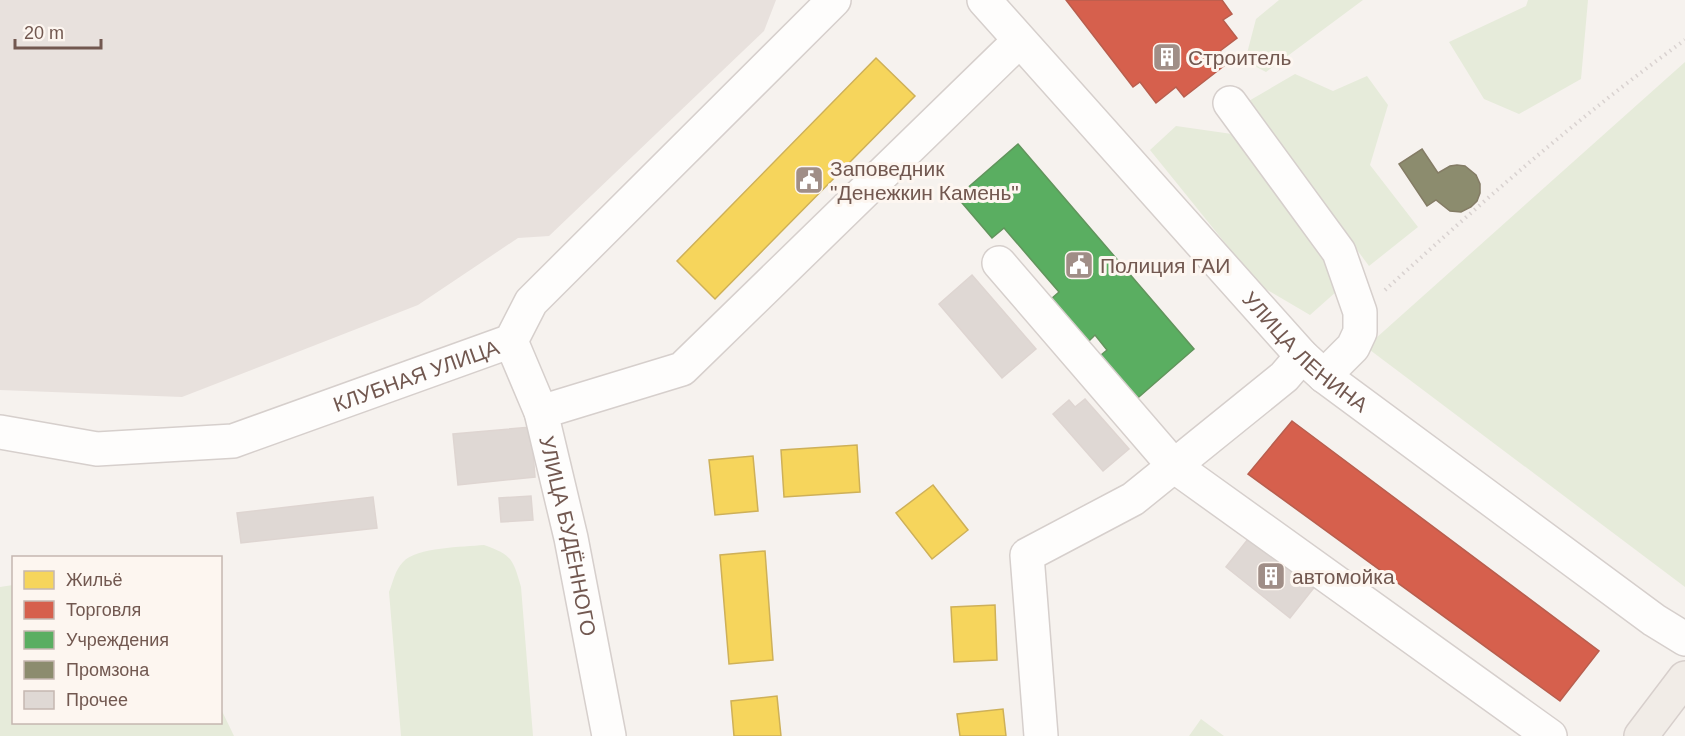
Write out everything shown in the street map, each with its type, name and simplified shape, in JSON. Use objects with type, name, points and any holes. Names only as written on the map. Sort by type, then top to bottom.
[{"type":"main road","points":[[1641,736],[1685,678]]},
{"type":"street","name":"КЛУБНАЯ УЛИЦА","points":[[0,432],[97,449],[233,441],[511,341],[531,302],[834,0]]},
{"type":"street","name":"УЛИЦА ЛЕНИНА","points":[[984,0],[1313,366],[1653,620],[1685,639]]},
{"type":"street","points":[[541,412],[682,369],[1019,41]]},
{"type":"street","points":[[1041,736],[1027,555],[1133,499],[1284,377],[1353,347],[1360,332],[1360,312],[1339,252],[1230,103]]},
{"type":"street","points":[[999,262],[1174,466],[1550,736]]},
{"type":"street","name":"УЛИЦА БУДЁННОГО","points":[[511,341],[541,412],[571,538],[609,736]]},
{"type":"path","points":[[1360,312],[1508,179],[1630,79],[1685,40]]},
{"type":"shaded area","points":[[0,0],[776,0],[764,31],[549,236],[518,238],[418,305],[182,397],[0,390]]},
{"type":"green space","points":[[1279,0],[1363,0],[1266,72],[1245,61],[1256,19]]},
{"type":"green space","points":[[1528,0],[1588,0],[1581,79],[1519,114],[1484,99],[1449,42],[1526,6]]},
{"type":"green space","points":[[1685,62],[1685,587],[1366,347]]},
{"type":"green space","points":[[1295,74],[1333,91],[1367,76],[1388,105],[1370,165],[1418,227],[1369,266],[1247,102]]},
{"type":"green space","points":[[1176,126],[1232,134],[1323,249],[1337,291],[1310,315],[1259,285],[1150,150]]},
{"type":"green space","points":[[484,545],[510,559],[521,587],[533,736],[401,736],[389,592],[396,572],[403,562],[419,553]]},
{"type":"green space","points":[[12,585],[12,724],[222,724],[222,711],[234,736],[0,736],[0,587]]},
{"type":"green space","points":[[1201,719],[1224,736],[1189,736]]},
{"type":"building: Жильё","points":[[876,58],[915,96],[715,299],[677,261]]},
{"type":"building: Жильё","points":[[857,445],[860,492],[784,497],[781,450]]},
{"type":"building: Жильё","points":[[753,456],[758,511],[715,515],[709,460]]},
{"type":"building: Жильё","points":[[933,485],[968,530],[932,559],[896,513]]},
{"type":"building: Жильё","points":[[765,551],[773,660],[729,664],[720,555]]},
{"type":"building: Жильё","points":[[995,605],[997,660],[954,662],[951,607]]},
{"type":"building: Жильё","points":[[777,696],[781,736],[734,736],[731,701]]},
{"type":"building: Жильё","points":[[1003,709],[1006,736],[960,736],[957,714]]},
{"type":"building: Торговля","name":"Строитель","points":[[1066,0],[1222,0],[1232,14],[1223,20],[1237,38],[1220,51],[1229,62],[1184,97],[1176,87],[1156,103],[1140,82],[1133,87]]},
{"type":"building: Торговля","points":[[1292,421],[1599,651],[1560,701],[1248,474]]},
{"type":"building: Учреждения","name":"Полиция ГАИ","points":[[1018,144],[1194,349],[1132,403],[1095,360],[1107,350],[1095,335],[1088,342],[1051,299],[1059,292],[1004,228],[992,238],[957,197]]},
{"type":"building: Промзона","points":[[1422,149],[1438,173],[1457,165],[1465,166],[1476,175],[1480,184],[1480,193],[1477,201],[1471,207],[1461,212],[1450,211],[1436,200],[1427,206],[1399,164]]},
{"type":"building: Прочее","points":[[972,275],[1036,349],[1002,378],[939,304]]},
{"type":"building: Прочее","points":[[1085,399],[1129,449],[1103,471],[1053,414],[1069,400],[1075,407]]},
{"type":"building: Прочее","points":[[531,427],[535,477],[458,485],[453,434]]},
{"type":"building: Прочее","points":[[531,496],[533,520],[501,522],[499,498]]},
{"type":"building: Прочее","points":[[373,497],[377,528],[241,543],[237,513]]},
{"type":"building: Прочее","name":"автомойка","points":[[1252,534],[1316,585],[1290,618],[1226,567]]},
{"type":"place","name":"Строитель","points":[[1167,57]]},
{"type":"place","name":"Заповедник \"Денежкин Камень\"","points":[[809,180]]},
{"type":"place","name":"Полиция ГАИ","points":[[1079,265]]},
{"type":"place","name":"автомойка","points":[[1271,576]]}]
